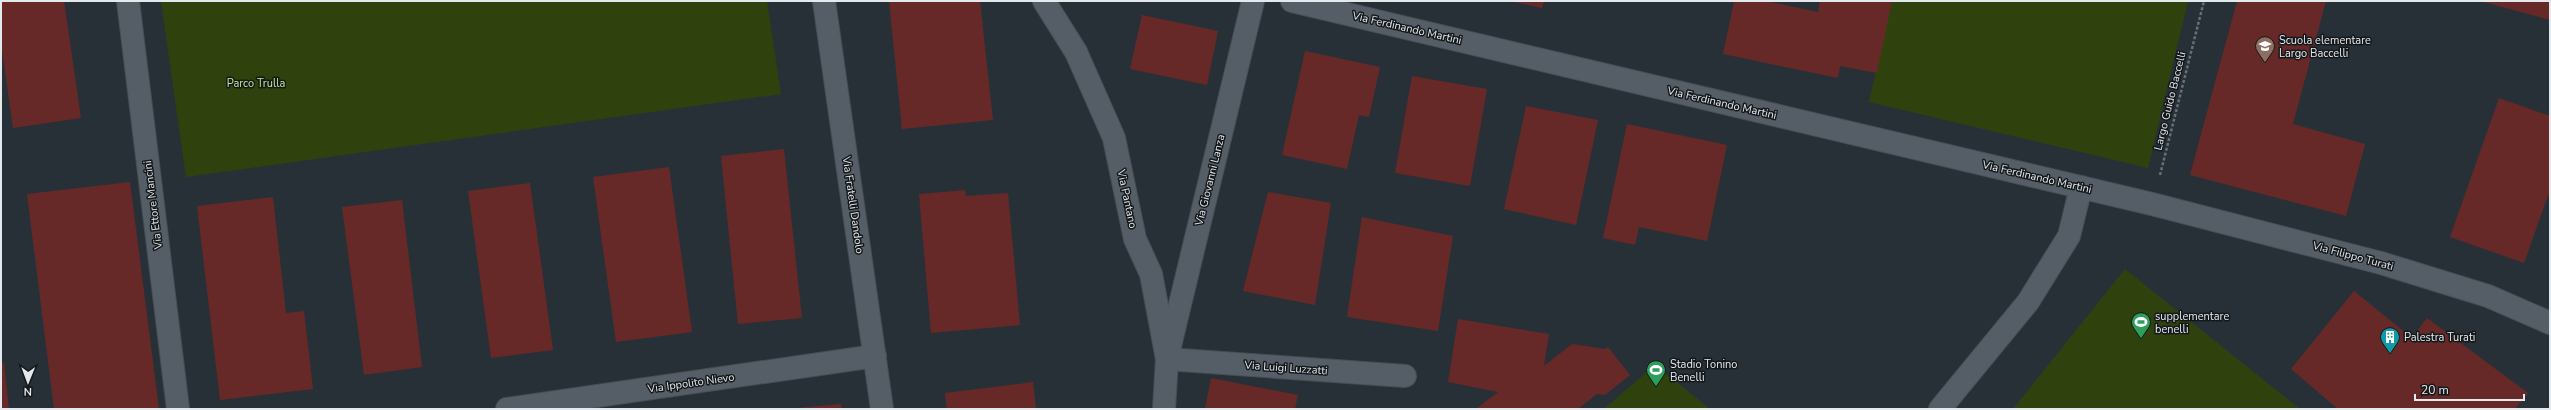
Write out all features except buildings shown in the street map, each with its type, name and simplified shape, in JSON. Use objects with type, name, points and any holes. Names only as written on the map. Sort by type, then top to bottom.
[{"type":"street","name":"Via Ettore Mancini","points":[[128,1],[178,409]]},
{"type":"street","name":"Via Fratelli Dandolo","points":[[824,1],[882,409]]},
{"type":"street","name":"Via Pantano","points":[[1044,1],[1076,52],[1114,138],[1135,239],[1151,274],[1167,359],[1164,409]]},
{"type":"street","name":"Via Giovanni Lanza","points":[[1167,359],[1253,1]]},
{"type":"street","name":"Via Ferdinando Martini","points":[[1292,1],[2152,204]]},
{"type":"street","points":[[1940,409],[2028,302],[2069,236],[2081,187]]},
{"type":"street","name":"Via Filippo Turati","points":[[2152,204],[2381,263],[2488,296],[2550,323]]},
{"type":"street","name":"Via Ippolito Nievo","points":[[507,409],[529,408],[875,356]]},
{"type":"street","name":"Via Luigi Luzzatti","points":[[1167,359],[1405,376]]},
{"type":"path","name":"Largo Guido Baccelli","points":[[2152,204],[2204,1]]},
{"type":"green space","name":"Parco Trulla","points":[[161,1],[767,1],[781,94],[186,177]]},
{"type":"green space","points":[[1892,1],[2188,1],[2148,168],[1869,102]]},
{"type":"green space","name":"supplementare benelli","points":[[2125,269],[2300,409],[2013,409]]},
{"type":"green space","name":"Stadio Tonino Benelli","points":[[1655,365],[1710,409],[1604,409]]},
{"type":"place","name":"Scuola elementare Largo Baccelli","points":[[2265,63]]},
{"type":"place","name":"supplementare benelli","points":[[2141,339]]},
{"type":"place","name":"Palestra Turati","points":[[2390,354]]},
{"type":"place","name":"Stadio Tonino Benelli","points":[[1656,387]]}]
